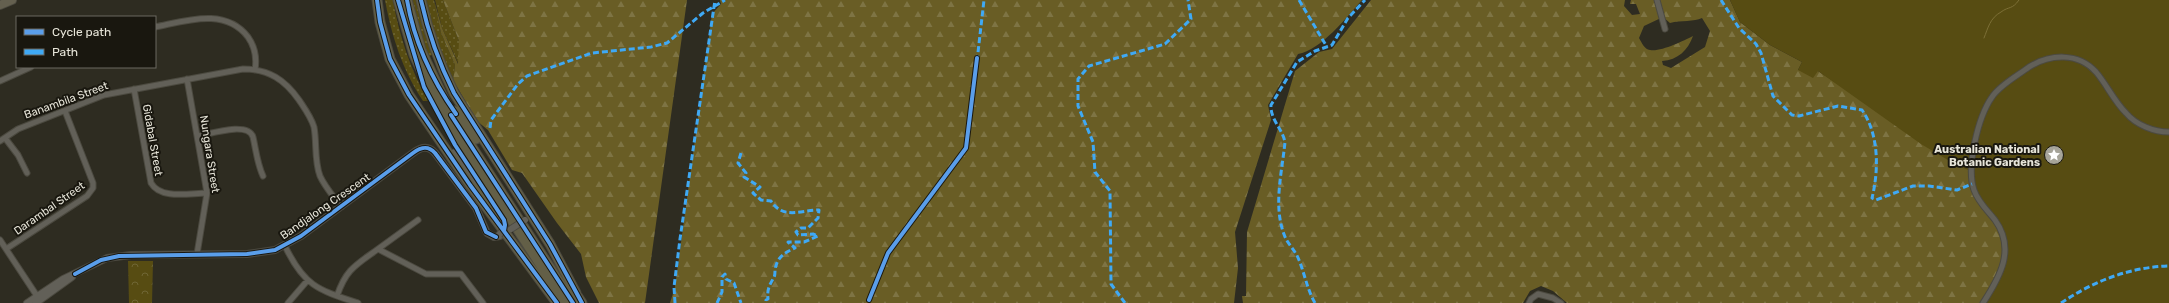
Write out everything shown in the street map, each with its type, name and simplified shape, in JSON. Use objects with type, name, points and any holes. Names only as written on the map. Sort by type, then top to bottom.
[{"type":"highway","points":[[377,0],[381,28],[390,58],[409,95],[467,181],[557,303]]},
{"type":"highway","points":[[398,0],[407,36],[421,72],[446,120],[565,303]]},
{"type":"highway","points":[[407,0],[417,40],[439,89],[463,135],[573,303]]},
{"type":"highway","points":[[421,0],[444,73],[470,120],[550,244],[576,293]]},
{"type":"highway","points":[[421,72],[424,87],[448,132],[491,202]]},
{"type":"highway","points":[[439,89],[499,171]]},
{"type":"highway","points":[[525,220],[532,222],[548,245],[582,303]]},
{"type":"main road","points":[[0,5],[12,0]]},
{"type":"street","points":[[1656,0],[1665,29]]},
{"type":"street","points":[[156,27],[207,18],[227,21],[238,27],[249,39],[254,50],[255,70]]},
{"type":"street","points":[[1983,303],[1998,279],[2005,258],[2004,240],[2001,231],[1976,194],[1972,180],[1980,122],[1994,93],[2036,63],[2053,57],[2068,57],[2084,62],[2096,72],[2118,105],[2132,118],[2145,127],[2169,132]]},
{"type":"street","points":[[0,81],[29,68]]},
{"type":"street","name":"Banambila Street","points":[[0,141],[18,129],[104,95],[243,69],[255,70],[272,74],[283,82],[307,111],[314,127],[317,164],[320,176],[341,207]]},
{"type":"street","points":[[444,73],[445,81],[459,108],[525,210],[525,220]]},
{"type":"street","name":"Nungara Street","points":[[187,79],[207,193],[197,254]]},
{"type":"street","name":"Gidabal Street","points":[[134,89],[151,184],[154,189],[165,193],[207,193]]},
{"type":"street","points":[[409,95],[491,202],[504,220],[508,230]]},
{"type":"street","name":"Darambal Street","points":[[6,250],[87,196],[93,188],[93,183],[65,110]]},
{"type":"street","points":[[198,136],[240,128],[247,130],[252,134],[258,164],[263,176]]},
{"type":"street","points":[[5,138],[18,156],[27,173]]},
{"type":"street","name":"Bandjalong Crescent","points":[[27,303],[38,300],[75,274],[101,260],[119,256],[259,253],[285,246],[341,207],[418,149],[427,148],[435,153],[476,208],[487,233],[492,236],[499,236],[525,220]]},
{"type":"street","points":[[337,296],[345,276],[349,271],[418,220]]},
{"type":"street","points":[[0,240],[38,300]]},
{"type":"street","points":[[285,246],[294,264],[307,281],[322,290],[358,303]]},
{"type":"street","points":[[378,249],[426,274],[461,274],[483,303]]},
{"type":"street","points":[[288,303],[307,281]]},
{"type":"street","points":[[1529,303],[1531,299],[1538,294],[1553,298],[1561,303]]},
{"type":"green space","points":[[385,0],[393,0],[406,52],[428,101],[423,101],[409,77],[395,40]]},
{"type":"green space","points":[[411,0],[417,0],[432,47],[432,55],[429,56],[424,49]]},
{"type":"green space","points":[[424,0],[434,0],[441,33],[455,65],[453,80],[433,31]]},
{"type":"green space","points":[[434,0],[442,28],[458,64],[459,41],[443,0],[687,0],[645,303],[599,303],[586,277],[581,254],[522,173],[512,170],[488,130],[477,121],[453,80],[455,65],[441,33]]},
{"type":"green space","points":[[435,0],[443,0],[459,41],[459,65],[442,28]]},
{"type":"green space","points":[[720,0],[1362,0],[1341,24],[1324,40],[1307,51],[1298,54],[1268,105],[1271,120],[1235,232],[1238,268],[1234,303],[670,303],[675,287],[712,14],[721,4]]},
{"type":"green space","points":[[1371,0],[1625,0],[1624,6],[1632,15],[1640,14],[1636,4],[1630,4],[1631,0],[1730,0],[1740,22],[1770,45],[1802,62],[1798,70],[1818,71],[1971,171],[2001,231],[2005,257],[1983,303],[1567,303],[1553,291],[1541,286],[1530,291],[1523,303],[1243,303],[1242,296],[1246,296],[1247,232],[1295,71],[1319,52],[1332,49]],"holes":[[[1663,17],[1670,23],[1702,18],[1710,31],[1705,47],[1671,68],[1663,65],[1662,61],[1673,59],[1682,53],[1688,46],[1693,36],[1672,46],[1655,50],[1650,50],[1643,46],[1639,38],[1644,26]]]},
{"type":"green space","name":"Australian National Botanic Gardens","points":[[1730,0],[2169,0],[2169,303],[1983,303],[2002,272],[2004,240],[1974,191],[1971,171],[1958,166],[1921,144],[1818,71],[1813,78],[1798,70],[1802,62],[1770,45],[1740,22]]},
{"type":"green space","points":[[128,261],[153,261],[152,303],[129,303]]},
{"type":"waterway","points":[[1984,38],[1994,17],[2004,10],[2012,7],[2019,0]]},
{"type":"marked path","points":[[675,303],[674,287],[680,239],[715,0]]},
{"type":"marked path","points":[[490,128],[491,120],[518,84],[527,76],[592,53],[651,47],[667,43],[703,13],[725,0]]},
{"type":"marked path","points":[[977,61],[984,0]]},
{"type":"marked path","points":[[1125,303],[1111,284],[1110,191],[1095,172],[1093,142],[1078,106],[1078,79],[1089,66],[1165,44],[1191,19],[1188,0]]},
{"type":"marked path","points":[[1299,0],[1327,47]]},
{"type":"marked path","points":[[1315,303],[1298,257],[1286,239],[1282,227],[1279,191],[1285,142],[1272,115],[1271,105],[1297,62],[1315,51],[1332,45],[1348,18],[1365,0]]},
{"type":"marked path","points":[[1721,0],[1739,28],[1756,44],[1761,53],[1773,96],[1792,115],[1799,116],[1838,106],[1862,110],[1872,130],[1876,152],[1876,176],[1872,198],[1876,200],[1913,186],[1929,186],[1957,190],[1972,184]]},
{"type":"marked path","points":[[741,153],[738,163],[746,173],[744,177],[760,187],[753,193],[761,200],[771,201],[776,207],[787,212],[793,213],[819,210],[818,218],[808,228],[801,228],[796,232],[798,235],[813,234],[818,236],[804,242],[788,242],[795,248],[784,254],[777,262],[775,275],[770,284],[766,303]]},
{"type":"marked path","points":[[2061,303],[2086,288],[2126,272],[2169,266]]},
{"type":"marked path","points":[[717,303],[722,292],[722,277],[725,274],[726,279],[734,283],[741,303]]},
{"type":"cycle path","points":[[377,0],[380,22],[390,59],[409,95],[470,185],[557,303]]},
{"type":"cycle path","points":[[398,0],[424,87],[455,145],[504,220],[504,231]]},
{"type":"cycle path","points":[[407,0],[414,30],[425,60],[439,88],[456,114]]},
{"type":"cycle path","points":[[421,0],[434,47],[454,93],[550,244],[582,303]]},
{"type":"cycle path","points":[[869,300],[888,253],[966,148],[977,58]]},
{"type":"cycle path","points":[[451,115],[573,303]]},
{"type":"cycle path","points":[[75,274],[101,260],[119,256],[247,254],[275,250],[301,236],[413,153],[424,148],[430,149],[435,153],[476,208],[486,232],[496,237]]},
{"type":"place","name":"Australian National Botanic Gardens","points":[[2054,155]]}]
